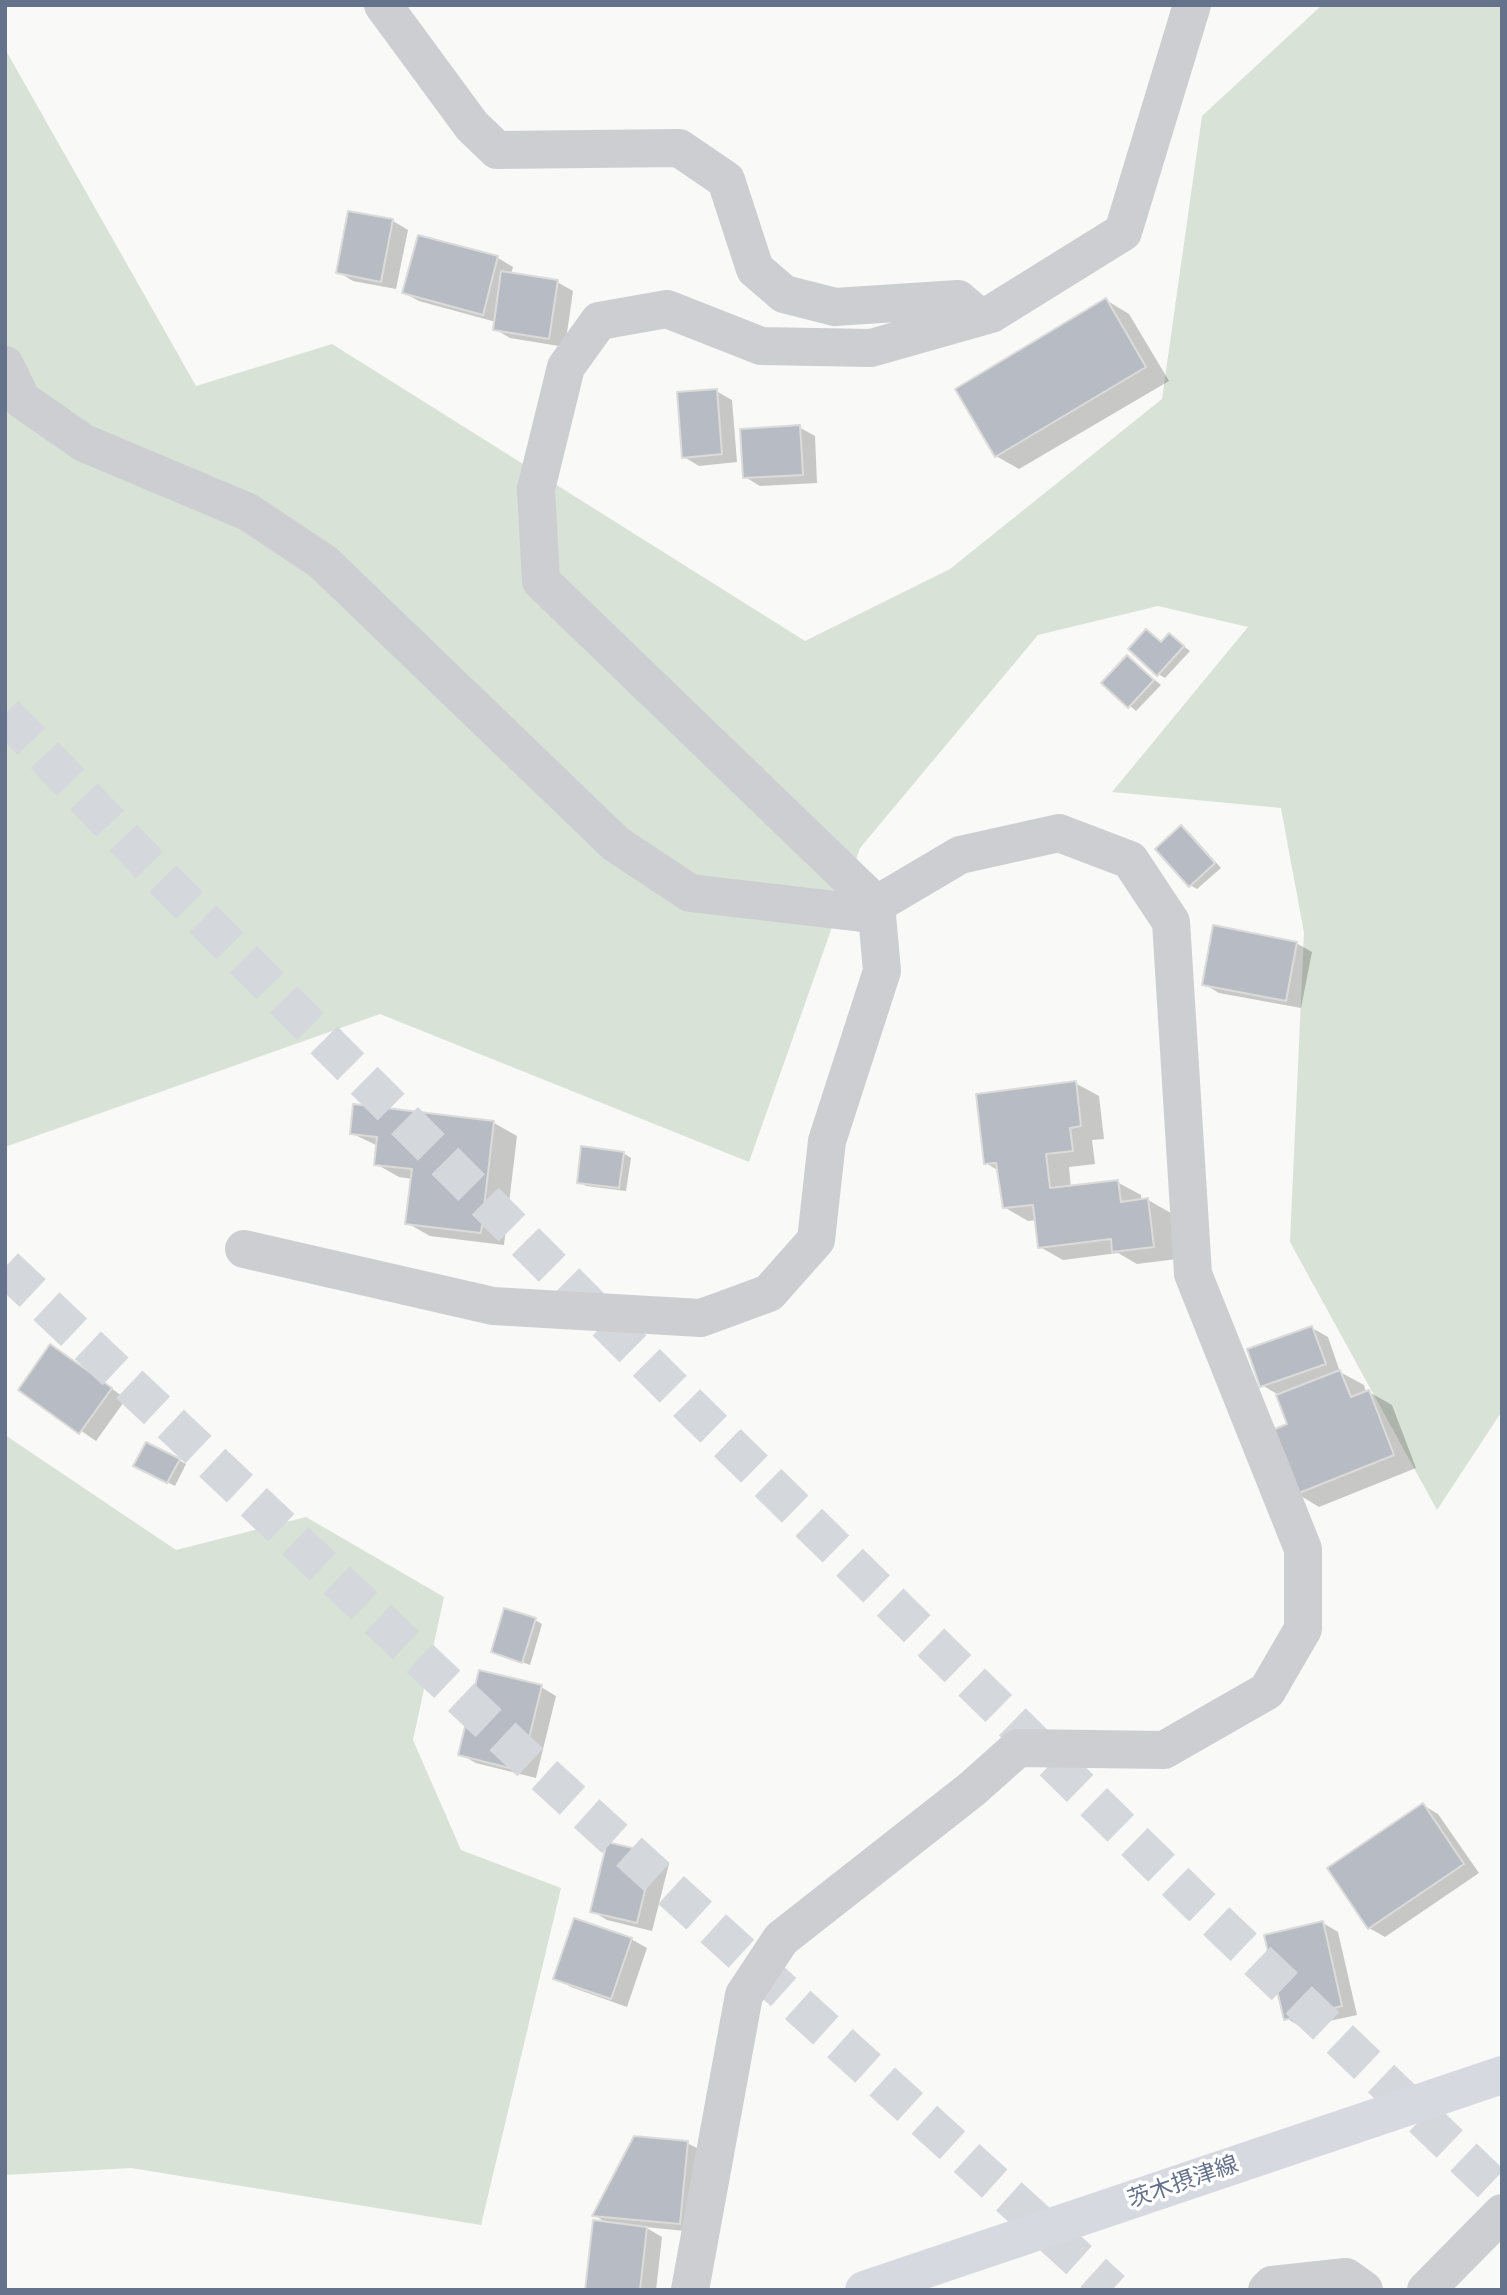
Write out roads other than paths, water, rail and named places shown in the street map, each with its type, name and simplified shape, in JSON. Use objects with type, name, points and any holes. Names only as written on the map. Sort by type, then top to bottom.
[{"type":"main road","name":"茨木摂津線","points":[[864,2290],[1502,2075]]},
{"type":"street","points":[[383,5],[472,126],[497,150],[679,148],[726,180],[755,269],[784,294],[835,307],[958,299],[979,317]]},
{"type":"street","points":[[244,1249],[493,1306],[701,1318],[769,1293],[816,1240],[827,1141],[882,971],[876,904],[541,581],[536,489],[566,367],[599,321],[667,309],[761,346],[871,348],[991,314],[1124,232],[1192,5]]},
{"type":"street","points":[[5,365],[22,400],[84,443],[248,512],[323,562],[616,844],[690,892],[862,912],[960,855],[1059,833],[1130,860],[1171,922],[1193,1273],[1303,1549],[1303,1629],[1267,1691],[1164,1750],[1018,1748],[972,1789],[781,1939],[744,1996],[690,2290]]},
{"type":"street","points":[[1426,2290],[1502,2213]]},
{"type":"street","points":[[1267,2290],[1272,2285],[1346,2277],[1364,2290]]},
{"type":"tunnel","points":[[5,714],[162,878],[690,1406],[1190,1896],[1502,2194]]},
{"type":"tunnel","points":[[5,1267],[519,1752],[1112,2290]]}]
